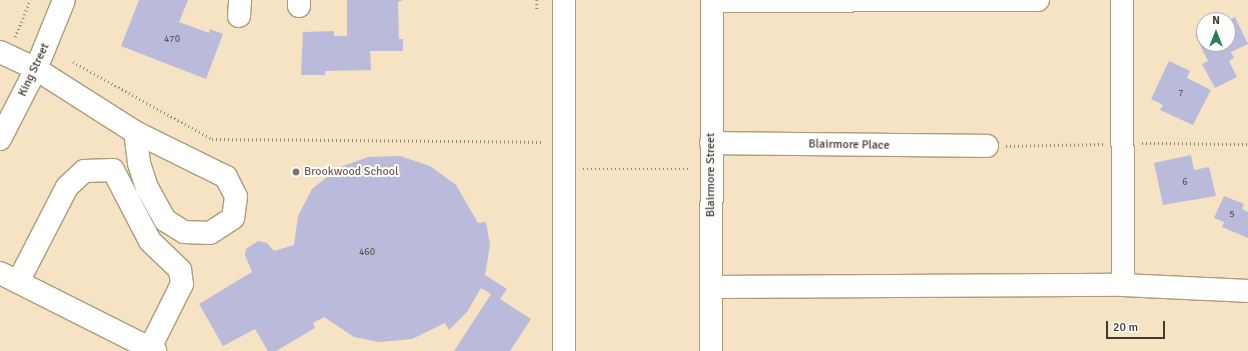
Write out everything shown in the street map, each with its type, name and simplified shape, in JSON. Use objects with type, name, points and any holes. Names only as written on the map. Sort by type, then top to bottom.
[{"type":"street","name":"King Street","points":[[0,139],[36,69],[64,0]]},
{"type":"street","points":[[564,0],[564,351]]},
{"type":"street","points":[[712,0],[1038,0]]},
{"type":"street","name":"Blairmore Street","points":[[711,351],[712,0]]},
{"type":"street","points":[[1122,0],[1123,285]]},
{"type":"street","points":[[0,52],[36,69],[135,132],[226,176],[236,197],[233,218],[210,233],[184,232],[164,220],[147,188],[139,163],[135,132]]},
{"type":"street","name":"Blairmore Place","points":[[711,143],[987,146]]},
{"type":"street","points":[[113,170],[150,241],[180,270],[182,284],[152,350],[9,278],[67,187],[84,171],[113,170]]},
{"type":"street","points":[[711,286],[1123,285],[1248,291]]},
{"type":"path","points":[[537,0],[537,10]]},
{"type":"path","points":[[73,62],[212,139],[564,142]]},
{"type":"path","points":[[564,169],[711,169]]},
{"type":"building","points":[[139,0],[188,0],[179,22],[209,33],[210,29],[223,34],[206,79],[121,46]]},
{"type":"building","points":[[347,0],[403,0],[398,2],[399,39],[403,39],[403,51],[370,51],[371,70],[325,71],[325,75],[301,75],[303,32],[334,31],[334,36],[347,36]]},
{"type":"building","points":[[1236,19],[1248,44],[1236,50]]},
{"type":"building","points":[[1204,52],[1231,52],[1234,58],[1229,61],[1237,77],[1215,88],[1202,64],[1208,61]]},
{"type":"building","points":[[1169,61],[1190,71],[1187,78],[1211,90],[1193,125],[1160,110],[1163,105],[1151,99]]},
{"type":"building","points":[[1191,155],[1194,170],[1209,167],[1216,196],[1163,205],[1154,163]]},
{"type":"building","points":[[400,156],[430,166],[456,185],[478,223],[486,222],[490,245],[485,275],[507,289],[500,299],[531,319],[510,351],[454,351],[491,294],[481,288],[467,312],[449,330],[445,323],[412,339],[379,342],[354,337],[324,317],[313,323],[315,328],[276,351],[268,351],[255,329],[223,346],[199,304],[252,272],[245,255],[246,249],[258,241],[267,243],[274,251],[294,245],[298,216],[312,189],[338,168],[368,157]]},
{"type":"building","points":[[1224,196],[1244,204],[1242,209],[1248,212],[1248,238],[1222,227],[1224,222],[1214,218]]},
{"type":"place","name":"Brookwood School","points":[[296,172]]}]
